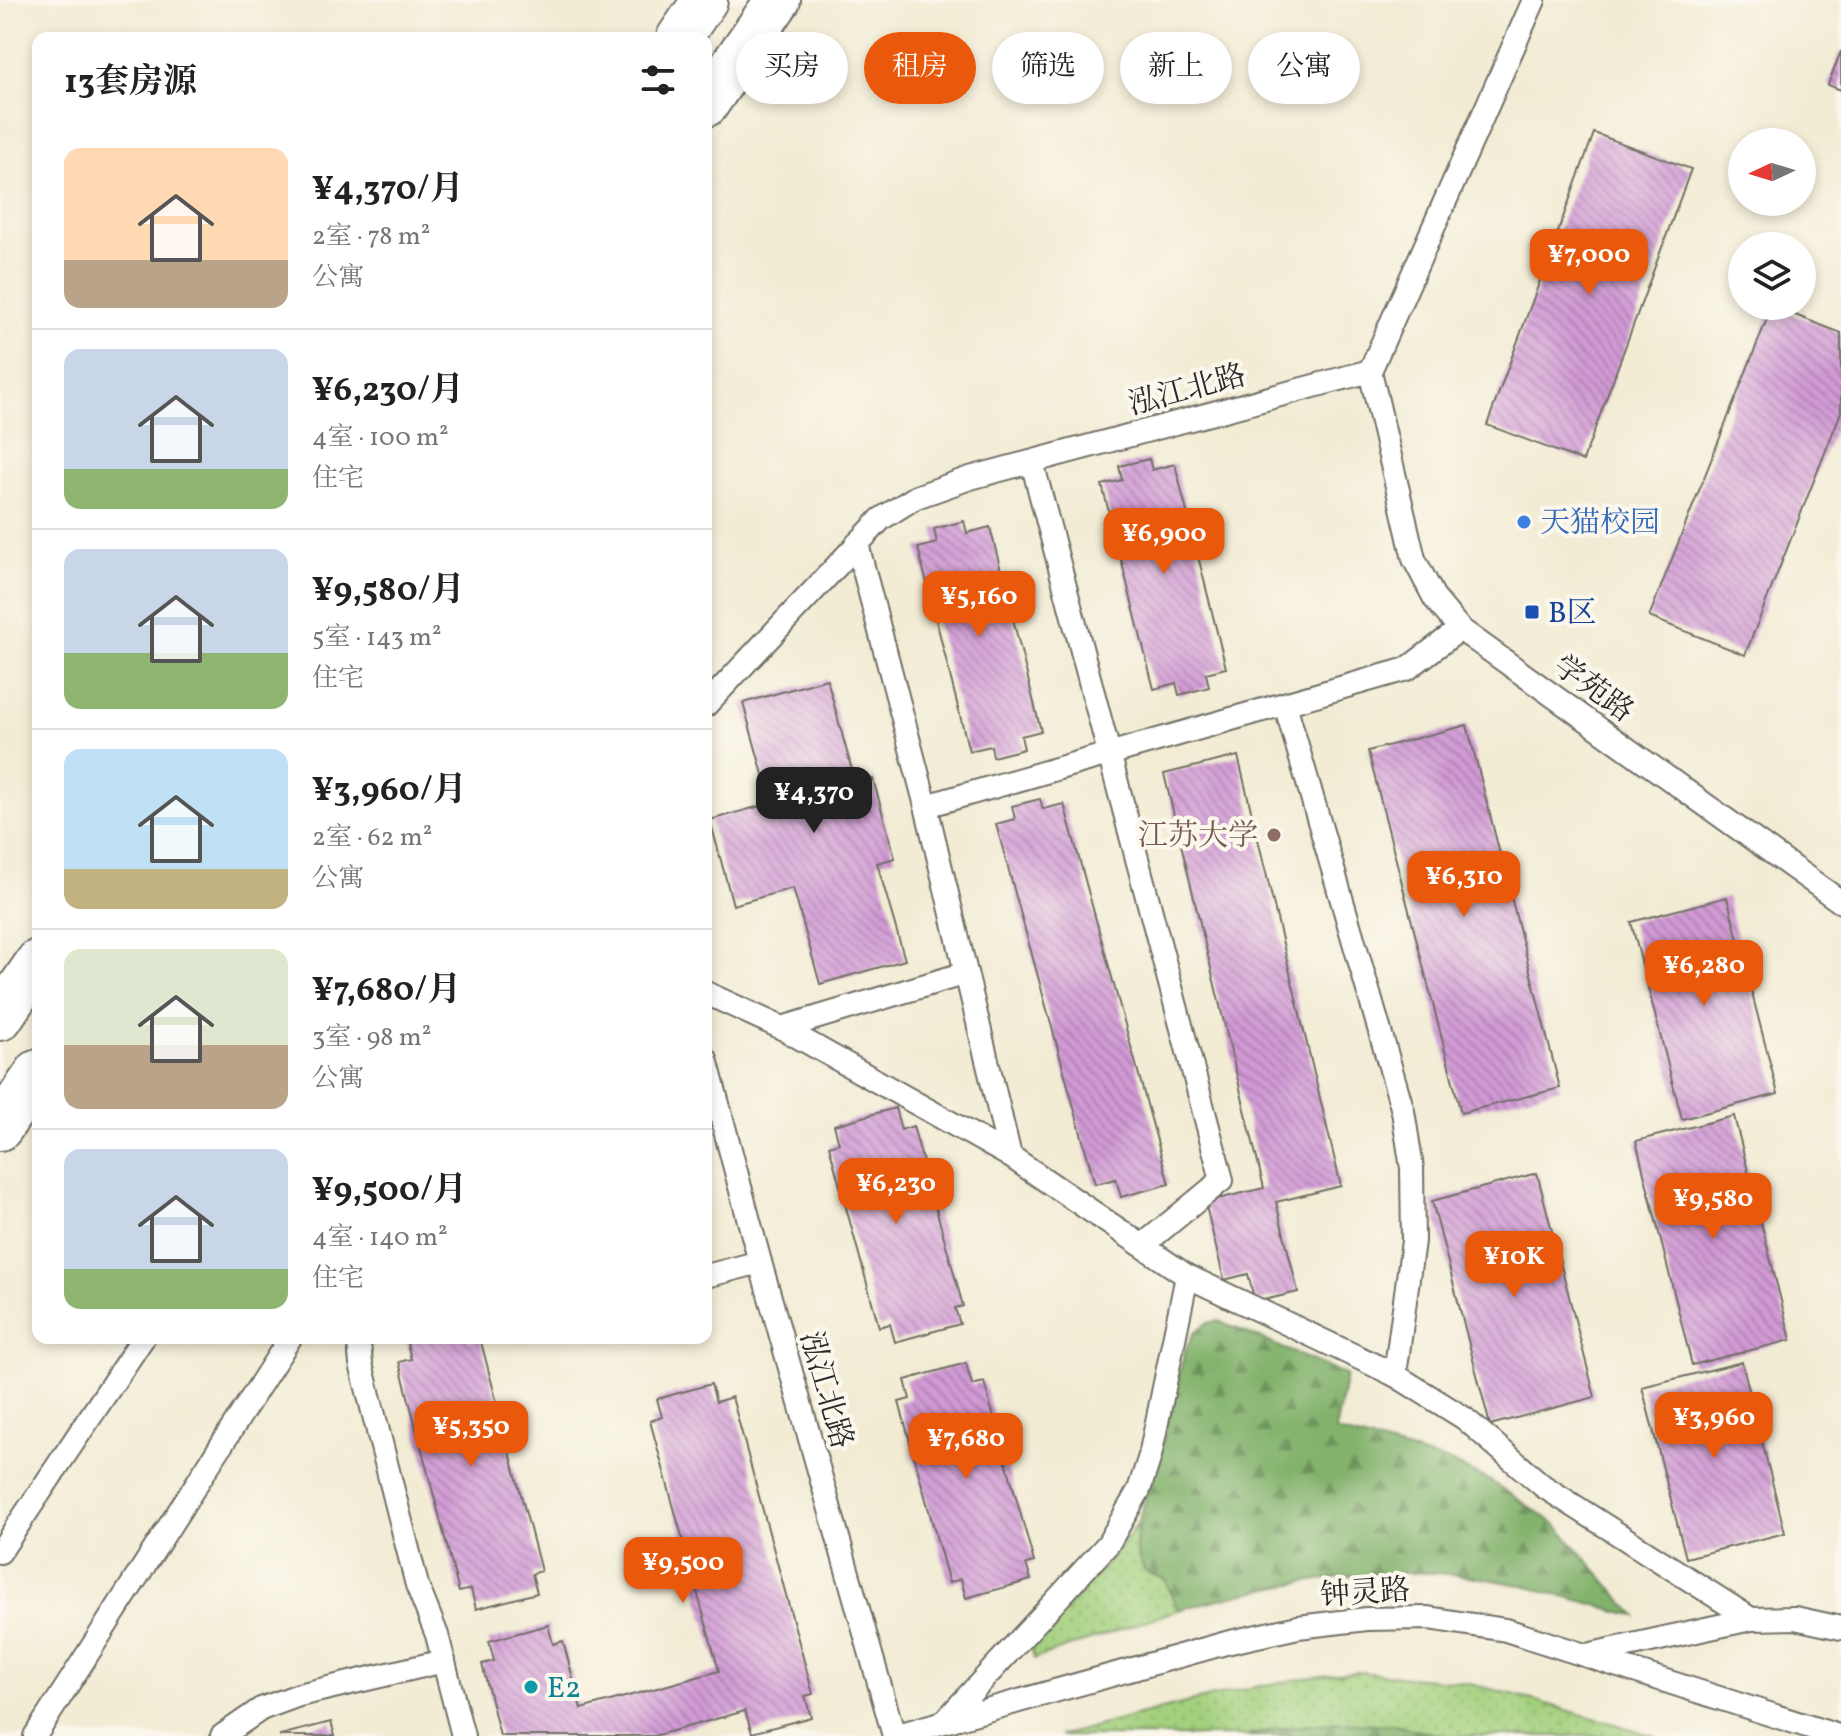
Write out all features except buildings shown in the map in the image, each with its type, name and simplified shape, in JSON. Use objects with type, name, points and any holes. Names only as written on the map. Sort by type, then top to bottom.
[{"type":"main road","points":[[683,32],[705,0]]},
{"type":"main road","points":[[712,95],[778,0]]},
{"type":"main road","points":[[0,1018],[32,971]]},
{"type":"main road","points":[[0,1128],[32,1081]]},
{"type":"lane","points":[[1370,371],[1534,0]]},
{"type":"lane","name":"泓江北路","points":[[712,699],[881,519],[916,497],[970,478],[1370,371]]},
{"type":"lane","name":"学苑路","points":[[1370,371],[1414,559],[1435,599],[1460,629],[1841,902]]},
{"type":"lane","points":[[1032,462],[1222,1180],[1143,1245]]},
{"type":"lane","points":[[857,544],[926,806],[1010,1156]]},
{"type":"lane","points":[[926,806],[1407,669],[1460,629]]},
{"type":"lane","points":[[1285,704],[1403,1111],[1412,1168],[1413,1241],[1395,1375]]},
{"type":"lane","points":[[782,1028],[966,973]]},
{"type":"lane","points":[[712,996],[782,1028],[1010,1156],[1187,1276],[1395,1375],[1464,1418],[1543,1486],[1751,1619]]},
{"type":"lane","name":"泓江北路","points":[[712,1082],[894,1736]]},
{"type":"lane","points":[[712,1274],[760,1262]]},
{"type":"lane","points":[[945,1721],[1108,1544],[1126,1516],[1139,1490],[1150,1456],[1187,1276]]},
{"type":"lane","points":[[0,1552],[139,1344]]},
{"type":"lane","points":[[35,1736],[286,1344]]},
{"type":"lane","points":[[359,1344],[361,1364],[417,1585],[437,1635],[463,1736]]},
{"type":"lane","name":"钟灵路","points":[[894,1736],[1226,1643],[1298,1627],[1367,1619],[1428,1618],[1506,1630],[1838,1736]]},
{"type":"lane","points":[[1586,1655],[1751,1619],[1795,1618],[1841,1628]]},
{"type":"lane","points":[[222,1736],[261,1709],[299,1695],[444,1661]]},
{"type":"green space","points":[[1219,1321],[1346,1375],[1335,1431],[1450,1462],[1491,1481],[1557,1525],[1636,1616],[1509,1583],[1432,1573],[1368,1575],[1304,1582],[1178,1610],[1165,1579],[1145,1572],[1136,1551],[1138,1523],[1162,1445],[1185,1350],[1194,1333],[1207,1323]]},
{"type":"green space","points":[[1138,1523],[1136,1551],[1145,1572],[1165,1579],[1178,1610],[1034,1659],[1031,1649],[1115,1554]]},
{"type":"green space","points":[[1358,1672],[1461,1682],[1655,1736],[1445,1736],[1394,1725],[1340,1722],[1275,1729],[1248,1736],[1059,1736],[1245,1689]]},
{"type":"green space","points":[[1340,1722],[1394,1725],[1444,1736],[1248,1736],[1275,1729]]},
{"type":"place","name":"天猫校园","points":[[1524,522]]},
{"type":"place","name":"B区","points":[[1532,612]]},
{"type":"place","name":"江苏大学","points":[[1274,835]]},
{"type":"place","name":"E2","points":[[531,1687]]}]
